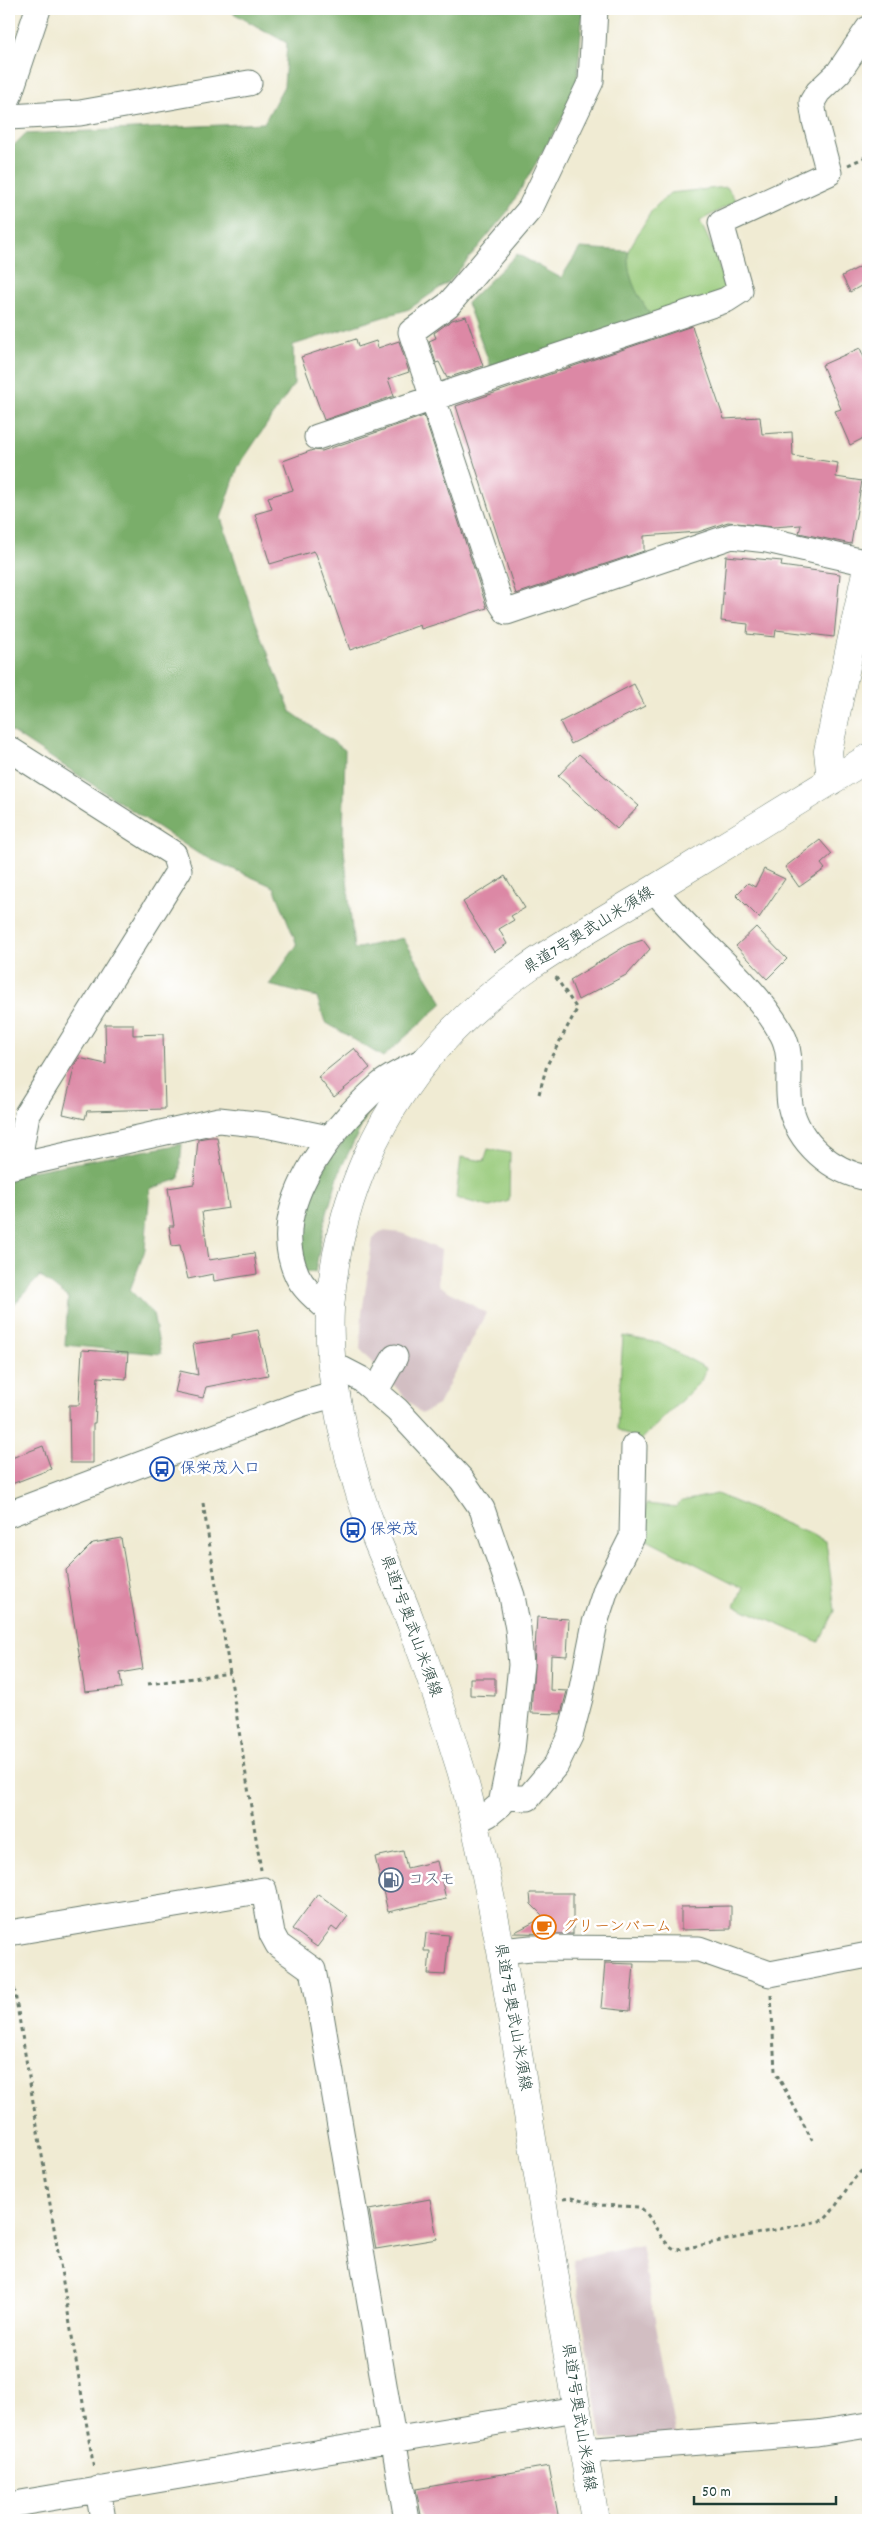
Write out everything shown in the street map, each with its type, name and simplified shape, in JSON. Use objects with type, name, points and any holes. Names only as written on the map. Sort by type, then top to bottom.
[{"type":"main road","points":[[831,781],[828,751],[868,563]]},
{"type":"main road","name":"県道7号奥武山米須線","points":[[595,2520],[501,1951],[474,1822],[461,1771],[414,1632],[358,1489],[344,1440],[337,1394],[330,1311],[341,1238],[365,1158],[406,1085],[455,1028],[542,957],[868,758]]},
{"type":"street","points":[[9,96],[38,9]]},
{"type":"street","points":[[594,9],[591,81],[530,208],[448,305],[412,332],[500,601],[507,612],[732,536],[746,536],[767,540],[868,563]]},
{"type":"street","points":[[317,437],[726,300],[740,291],[721,223],[829,174],[814,121],[812,102],[818,92],[839,72],[868,29]]},
{"type":"street","points":[[9,117],[80,113],[249,83]]},
{"type":"street","points":[[9,749],[174,854],[179,870],[27,1114],[13,1166],[219,1120],[266,1124],[328,1138]]},
{"type":"street","points":[[654,889],[672,913],[765,1007],[784,1036],[790,1063],[790,1106],[801,1131],[819,1155],[834,1167],[851,1175],[868,1178]]},
{"type":"street","points":[[330,1311],[306,1289],[296,1274],[290,1253],[291,1218],[298,1192],[328,1138],[382,1084],[427,1059]]},
{"type":"street","points":[[375,1392],[395,1357]]},
{"type":"street","points":[[334,1365],[361,1379],[398,1410],[462,1480],[482,1509],[504,1569],[512,1596],[518,1629],[520,1665],[512,1750],[501,1804],[489,1814],[474,1822]]},
{"type":"street","points":[[9,1514],[301,1404],[337,1394]]},
{"type":"street","points":[[503,1797],[528,1798],[556,1765],[570,1736],[598,1614],[606,1590],[632,1537],[634,1446]]},
{"type":"street","points":[[9,1932],[264,1890],[272,1934],[278,1945],[313,1970],[318,1991],[406,2520]]},
{"type":"street","points":[[501,1951],[530,1948],[699,1949],[770,1974],[868,1956]]},
{"type":"street","points":[[9,2505],[394,2442],[576,2409]]},
{"type":"street","points":[[583,2451],[817,2433],[868,2425]]},
{"type":"street","points":[[98,2489],[103,2520]]},
{"type":"path","points":[[539,1094],[547,1066],[577,1009],[555,976]]},
{"type":"path","points":[[203,1503],[264,1890]]},
{"type":"path","points":[[148,1684],[230,1673]]},
{"type":"path","points":[[9,1957],[98,2489]]},
{"type":"path","points":[[770,1974],[775,2071],[812,2140]]},
{"type":"path","points":[[543,2202],[571,2198],[599,2205],[640,2207],[652,2220],[668,2247],[677,2250],[824,2220],[836,2209],[850,2186],[868,2166]]},
{"type":"shaded area","points":[[382,1231],[402,1233],[441,1250],[438,1285],[486,1313],[438,1405],[421,1414],[360,1349],[362,1313],[373,1238]]},
{"type":"shaded area","points":[[641,2245],[677,2438],[602,2439],[573,2260]]},
{"type":"green space","points":[[234,9],[583,9],[576,95],[508,211],[450,281],[409,309],[293,345],[294,384],[238,467],[221,518],[255,620],[291,712],[345,750],[343,839],[354,949],[403,938],[443,1003],[383,1057],[325,1022],[317,997],[269,985],[297,945],[274,887],[199,854],[9,730],[9,150],[25,134],[264,123],[284,86],[287,43],[233,13]]},
{"type":"green space","points":[[727,187],[736,201],[700,221],[716,255],[726,293],[651,316],[636,293],[627,269],[628,251],[652,210],[670,193]]},
{"type":"green space","points":[[580,248],[628,251],[631,278],[637,293],[651,316],[492,370],[467,303],[517,254],[561,278]]},
{"type":"green space","points":[[369,1111],[340,1170],[325,1220],[315,1272],[305,1272],[302,1247],[303,1224],[307,1203],[315,1184],[338,1148]]},
{"type":"green space","points":[[182,1144],[179,1179],[150,1189],[145,1250],[130,1290],[153,1314],[161,1354],[65,1345],[68,1298],[40,1276],[9,1310],[9,1175]]},
{"type":"green space","points":[[488,1149],[510,1153],[509,1201],[490,1207],[456,1198],[461,1157],[484,1161]]},
{"type":"green space","points":[[623,1336],[659,1343],[706,1368],[701,1381],[640,1441],[617,1429]]},
{"type":"green space","points":[[717,1494],[826,1541],[835,1611],[819,1642],[735,1606],[743,1588],[641,1536],[646,1504],[675,1507],[682,1501]]},
{"type":"building","points":[[868,263],[868,282],[850,292],[842,276]]},
{"type":"building","points":[[466,316],[483,366],[447,378],[439,362],[436,363],[429,341],[436,338],[434,333],[452,320]]},
{"type":"building","points":[[692,326],[724,419],[760,417],[762,434],[792,432],[793,456],[838,463],[836,477],[862,481],[851,544],[799,533],[801,525],[773,527],[728,522],[698,532],[644,536],[644,551],[516,594],[456,406]]},
{"type":"building","points":[[356,339],[358,347],[376,341],[378,348],[399,341],[409,372],[388,379],[394,396],[324,420],[301,357]]},
{"type":"building","points":[[860,348],[868,367],[868,436],[850,445],[835,411],[841,409],[822,365]]},
{"type":"building","points":[[424,416],[487,608],[421,629],[420,625],[350,650],[314,551],[270,564],[255,514],[272,509],[268,497],[293,490],[283,461],[313,450],[322,451]]},
{"type":"building","points":[[726,556],[782,561],[781,566],[840,574],[834,637],[776,630],[775,637],[747,634],[748,624],[721,621]]},
{"type":"building","points":[[634,684],[645,706],[571,744],[560,722]]},
{"type":"building","points":[[579,754],[639,806],[617,829],[558,776]]},
{"type":"building","points":[[820,840],[832,854],[821,864],[825,869],[799,887],[785,867]]},
{"type":"building","points":[[764,869],[785,879],[759,918],[736,895],[748,883],[755,887]]},
{"type":"building","points":[[505,876],[525,908],[511,916],[514,920],[499,929],[507,944],[494,952],[463,902]]},
{"type":"building","points":[[756,927],[787,959],[767,979],[736,946]]},
{"type":"building","points":[[643,940],[650,949],[628,974],[578,1000],[570,980],[627,945]]},
{"type":"building","points":[[105,1024],[133,1024],[133,1035],[163,1034],[165,1109],[87,1111],[85,1119],[63,1114],[75,1064],[79,1058],[106,1064]]},
{"type":"building","points":[[354,1048],[370,1068],[334,1097],[318,1077]]},
{"type":"building","points":[[217,1137],[229,1208],[202,1212],[209,1260],[254,1253],[257,1274],[214,1281],[213,1274],[188,1279],[180,1245],[172,1246],[169,1226],[174,1226],[168,1188],[194,1184],[198,1139]]},
{"type":"building","points":[[258,1330],[268,1375],[206,1387],[203,1398],[175,1392],[180,1371],[198,1375],[193,1344],[232,1338],[232,1335]]},
{"type":"building","points":[[82,1350],[128,1353],[126,1379],[98,1377],[95,1423],[93,1423],[93,1463],[70,1463],[69,1405],[79,1405]]},
{"type":"building","points":[[43,1446],[51,1469],[9,1485],[9,1459]]},
{"type":"building","points":[[121,1538],[143,1669],[120,1673],[122,1688],[85,1692],[66,1570],[93,1543]]},
{"type":"building","points":[[537,1617],[569,1619],[567,1656],[551,1655],[550,1690],[567,1691],[561,1714],[531,1713]]},
{"type":"building","points":[[470,1678],[495,1678],[495,1696],[470,1695]]},
{"type":"building","points":[[403,1851],[407,1868],[437,1861],[446,1899],[388,1912],[375,1857]]},
{"type":"building","points":[[530,1893],[573,1893],[573,1934],[513,1933],[544,1917],[531,1904]]},
{"type":"building","points":[[318,1894],[348,1916],[337,1931],[332,1927],[317,1947],[292,1929]]},
{"type":"building","points":[[731,1906],[731,1929],[681,1930],[681,1907]]},
{"type":"building","points":[[426,1933],[449,1935],[445,1975],[428,1974],[430,1951],[424,1951]]},
{"type":"building","points":[[605,1963],[634,1964],[630,2011],[601,2008]]},
{"type":"building","points":[[430,2199],[437,2239],[376,2249],[369,2210]]},
{"type":"building","points":[[549,2466],[559,2520],[422,2520],[416,2489]]},
{"type":"place","name":"保栄茂入口","points":[[162,1469]]},
{"type":"place","name":"保栄茂","points":[[353,1530]]},
{"type":"place","name":"コスモ","points":[[391,1880]]},
{"type":"place","name":"グリーンバーム","points":[[544,1927]]}]
